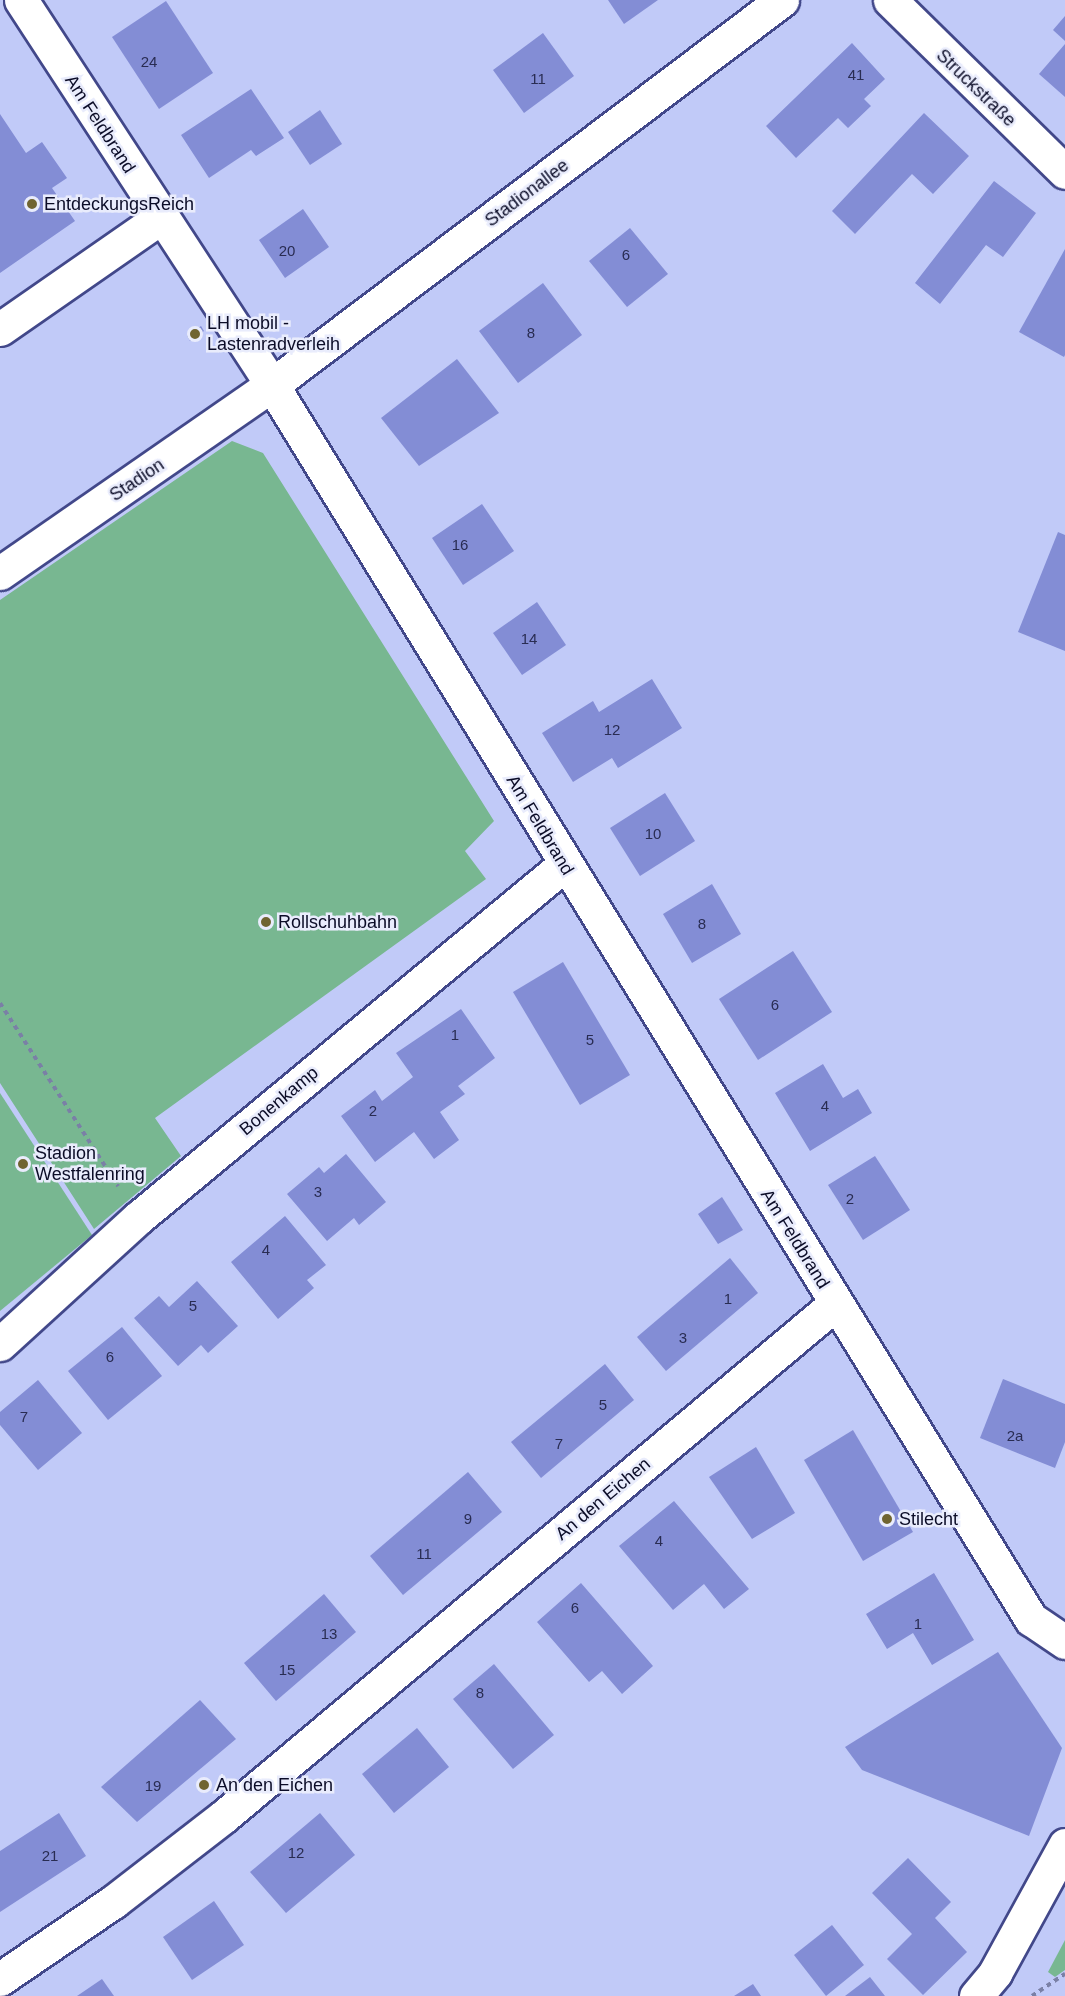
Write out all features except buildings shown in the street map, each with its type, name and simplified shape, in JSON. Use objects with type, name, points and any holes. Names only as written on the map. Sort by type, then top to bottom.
[{"type":"street","name":"Am Feldbrand","points":[[21,0],[160,218],[272,385],[564,865],[1031,1619],[1065,1642]]},
{"type":"street","name":"Stadionallee","points":[[272,385],[782,0]]},
{"type":"street","name":"Struckstraße","points":[[898,10],[1065,172]]},
{"type":"street","points":[[0,329],[160,218]]},
{"type":"street","name":"Stadion","points":[[0,573],[272,385]]},
{"type":"street","name":"Bonenkamp","points":[[0,1344],[138,1218],[564,865]]},
{"type":"street","name":"An den Eichen","points":[[0,1979],[113,1902],[223,1817],[835,1304]]},
{"type":"street","points":[[976,1996],[995,1973],[1065,1845]]},
{"type":"path","points":[[0,1003],[138,1218]]},
{"type":"path","points":[[1032,1996],[1065,1974]]},
{"type":"green space","points":[[232,441],[263,453],[494,821],[465,851],[486,879],[155,1118],[181,1156],[94,1229],[0,1083],[0,600]]},
{"type":"green space","name":"Stadion Westfalenring","points":[[0,1093],[92,1235],[0,1311]]},
{"type":"green space","points":[[1065,1940],[1065,1970],[1055,1977],[1048,1972]]},
{"type":"place","name":"EntdeckungsReich","points":[[32,204]]},
{"type":"place","name":"LH mobil - Lastenradverleih","points":[[195,334]]},
{"type":"place","name":"Rollschuhbahn","points":[[266,922]]},
{"type":"place","name":"Stadion Westfalenring","points":[[23,1164]]},
{"type":"place","name":"Stilecht","points":[[887,1519]]},
{"type":"place","name":"An den Eichen","points":[[204,1785]]}]
